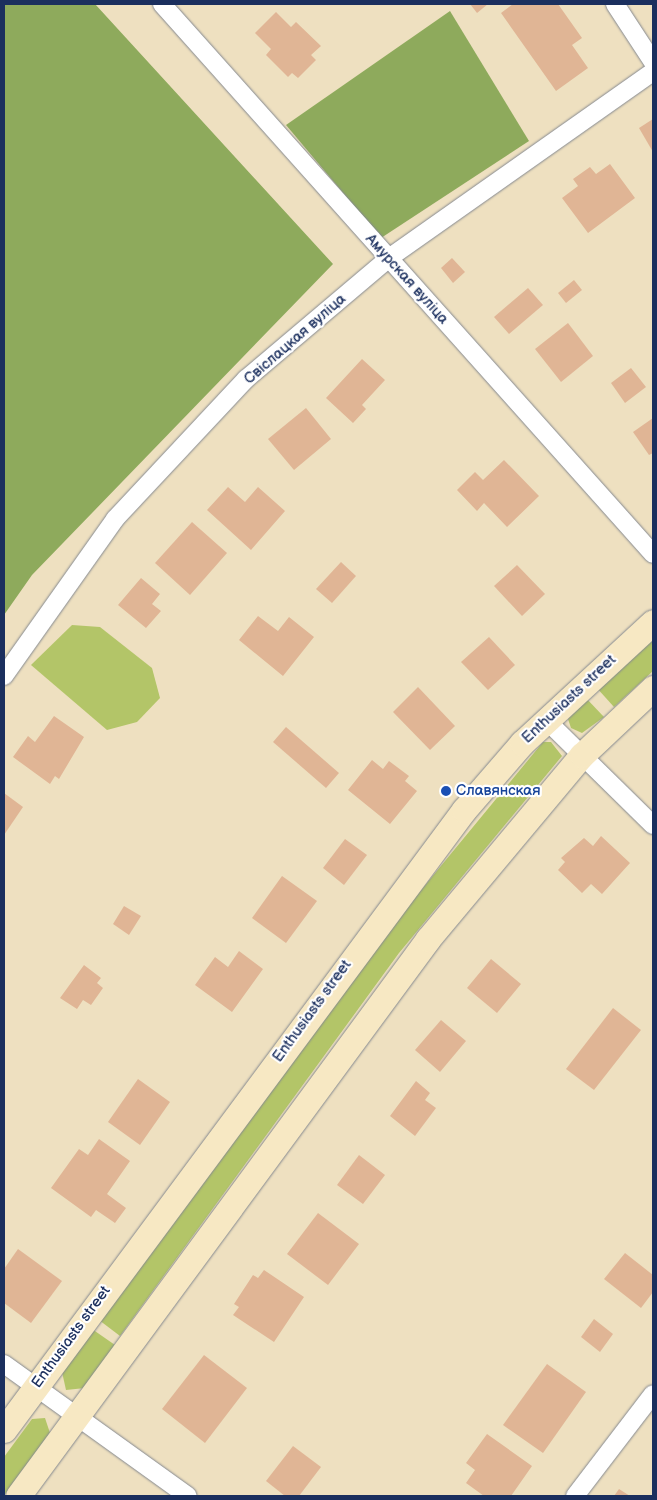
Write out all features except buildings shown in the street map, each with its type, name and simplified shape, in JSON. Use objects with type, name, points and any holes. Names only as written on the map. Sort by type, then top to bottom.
[{"type":"street","name":"Амурская вуліца","points":[[162,4],[653,554]]},
{"type":"street","points":[[615,4],[653,62]]},
{"type":"street","name":"Свіслацкая вуліца","points":[[4,676],[115,519],[246,379],[389,258],[653,72]]},
{"type":"street","name":"Enthusiasts street","points":[[4,1430],[376,924],[464,810],[546,720],[653,622]]},
{"type":"street","points":[[18,1496],[428,939],[582,755],[653,688]]},
{"type":"street","points":[[546,720],[653,825]]},
{"type":"street","points":[[4,1364],[188,1496]]},
{"type":"street","points":[[575,1496],[653,1395]]},
{"type":"green space","points":[[4,4],[95,4],[333,264],[32,575],[4,615]]},
{"type":"green space","points":[[450,11],[529,141],[381,238],[286,125]]},
{"type":"green space","points":[[72,625],[100,627],[152,668],[160,698],[137,722],[107,730],[31,665]]},
{"type":"green space","points":[[653,636],[653,671],[614,707],[596,687]]},
{"type":"green space","points":[[585,697],[604,717],[582,733],[571,728],[568,719]]},
{"type":"green space","points":[[543,742],[551,742],[562,756],[399,953],[120,1336],[99,1320],[380,940]]},
{"type":"green space","points":[[92,1329],[115,1345],[85,1388],[66,1390],[62,1372]]},
{"type":"green space","points":[[45,1418],[50,1433],[4,1496],[4,1457],[32,1419]]},
{"type":"place","name":"Славянская","points":[[446,791]]}]
